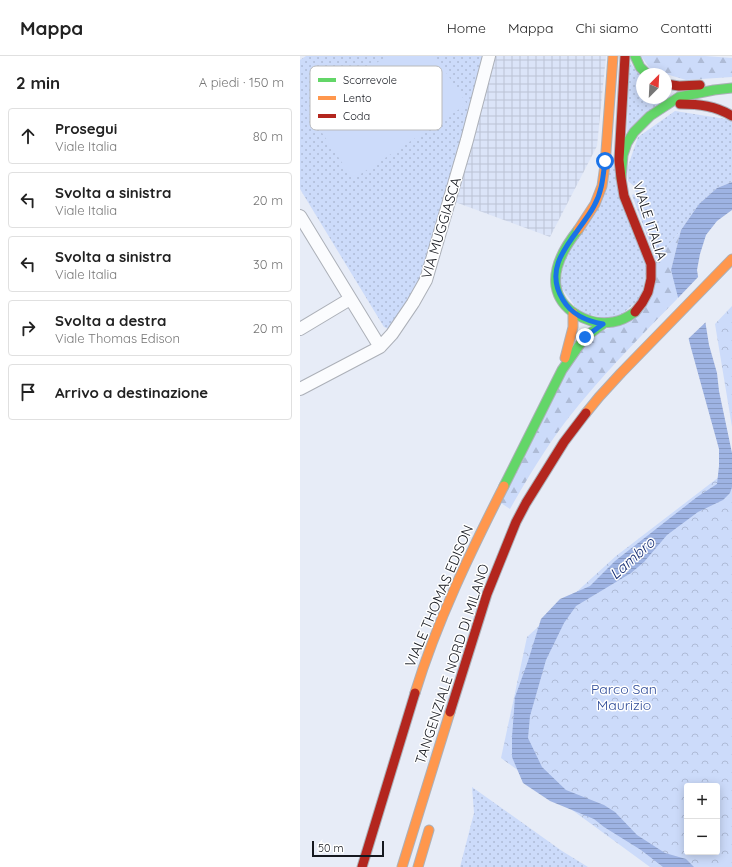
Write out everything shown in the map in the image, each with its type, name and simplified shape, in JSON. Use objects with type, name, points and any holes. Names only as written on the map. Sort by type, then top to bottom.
[{"type":"main road","points":[[573,313],[565,305],[559,293],[556,283],[556,271],[558,260],[594,206],[603,182],[613,56]]},
{"type":"main road","name":"VIALE ITALIA","points":[[573,313],[582,318],[603,324],[616,323],[628,318],[638,309],[645,300],[650,288],[652,276],[651,264],[624,196],[619,160],[625,56]]},
{"type":"main road","points":[[635,56],[641,68]]},
{"type":"main road","points":[[672,85],[679,86],[732,82]]},
{"type":"main road","points":[[621,178],[623,155],[627,143],[634,132],[650,116],[670,105],[679,98],[708,91],[732,88]]},
{"type":"main road","points":[[670,105],[699,104],[724,110],[732,116]]},
{"type":"main road","points":[[708,279],[732,248]]},
{"type":"main road","name":"TANGENZIALE NORD DI MILANO","points":[[402,867],[487,594],[520,514],[564,442],[583,416],[708,279],[732,259]]},
{"type":"main road","name":"VIALE THOMAS EDISON","points":[[562,370],[573,327],[573,313]]},
{"type":"main road","name":"VIALE THOMAS EDISON","points":[[362,867],[424,665],[448,602],[486,521],[562,370],[585,337],[603,324]]},
{"type":"main road","points":[[418,867],[431,823]]},
{"type":"street","name":"VIA MUGGIASCA","points":[[300,389],[380,347],[392,334],[413,303],[426,280],[467,140],[489,56]]},
{"type":"street","points":[[300,216],[380,347]]},
{"type":"street","points":[[300,329],[350,299]]},
{"type":"shaded area","points":[[493,56],[606,56],[597,146],[550,237],[455,202]]},
{"type":"green space","points":[[306,56],[483,56],[461,142],[421,276],[409,299],[389,329],[384,327],[300,189],[300,60]]},
{"type":"green space","points":[[387,56],[435,56],[442,66],[372,66]]},
{"type":"green space","points":[[641,56],[705,56],[732,58],[732,77],[686,80],[672,76],[672,68],[650,68]]},
{"type":"green space","points":[[629,61],[636,70],[636,104],[661,104],[627,133]]},
{"type":"green space","points":[[442,66],[467,104],[442,120]]},
{"type":"green space","points":[[310,106],[310,115],[306,109]]},
{"type":"green space","points":[[675,111],[732,120],[732,182],[717,188],[699,204],[681,230],[656,260],[632,195],[636,193],[634,186],[628,181],[627,169],[638,137]]},
{"type":"green space","points":[[320,130],[427,130],[353,179]]},
{"type":"green space","points":[[616,155],[647,267],[642,297],[615,320],[580,313],[560,286],[565,255]]},
{"type":"green space","points":[[681,230],[671,270],[679,297],[606,373],[566,421],[536,464],[510,509],[501,503],[573,359],[594,334],[636,318],[656,260]]},
{"type":"green space","points":[[732,306],[732,427],[715,324]]},
{"type":"green space","name":"Parco San Maurizio","points":[[732,467],[732,867],[650,867],[501,758],[527,637],[616,556]]},
{"type":"green space","points":[[472,787],[562,851],[588,867],[460,867],[474,813]]},
{"type":"water","name":"Lambro","points":[[732,182],[732,210],[717,221],[706,235],[697,270],[709,345],[717,373],[719,391],[732,453],[732,487],[730,493],[723,500],[698,512],[667,535],[644,562],[631,573],[576,606],[564,623],[546,660],[530,716],[528,738],[542,767],[566,790],[604,805],[615,812],[637,835],[665,853],[686,859],[694,867],[663,867],[641,850],[594,819],[550,801],[523,783],[512,757],[515,697],[541,619],[560,599],[590,586],[615,561],[697,497],[717,484],[719,449],[671,270],[681,230],[699,204],[717,188]]},
{"type":"pier","points":[[700,275],[707,321],[687,340],[677,299]]},
{"type":"traffic: fast","points":[[635,56],[641,68]]},
{"type":"traffic: fast","points":[[621,178],[623,155],[627,143],[634,132],[650,116],[679,97],[732,88]]},
{"type":"traffic: fast","points":[[578,230],[561,256],[556,270],[556,286],[563,303],[577,315],[595,322],[604,323],[616,321],[635,312]]},
{"type":"traffic: fast","points":[[504,486],[562,370],[585,337],[603,324]]},
{"type":"traffic: slow","points":[[578,230],[595,204],[602,186],[605,165],[613,56]]},
{"type":"traffic: slow","points":[[586,413],[621,373],[732,259]]},
{"type":"traffic: slow","points":[[565,358],[573,327],[573,313]]},
{"type":"traffic: slow","points":[[415,693],[433,640],[455,588],[504,486]]},
{"type":"traffic: slow","points":[[402,867],[450,712]]},
{"type":"traffic: slow","points":[[418,867],[429,830]]},
{"type":"traffic: jam","points":[[625,56],[619,160],[621,178],[624,196],[651,264],[651,279],[648,292],[635,312]]},
{"type":"traffic: jam","points":[[672,85],[700,85]]},
{"type":"traffic: jam","points":[[680,104],[707,106],[732,116]]},
{"type":"traffic: jam","points":[[450,712],[487,594],[516,522],[526,503],[564,442],[586,413]]},
{"type":"traffic: jam","points":[[362,867],[415,693]]},
{"type":"route","points":[[585,337],[603,324],[582,318],[573,313],[565,305],[556,283],[556,271],[558,260],[594,206],[603,182],[605,161]]}]
